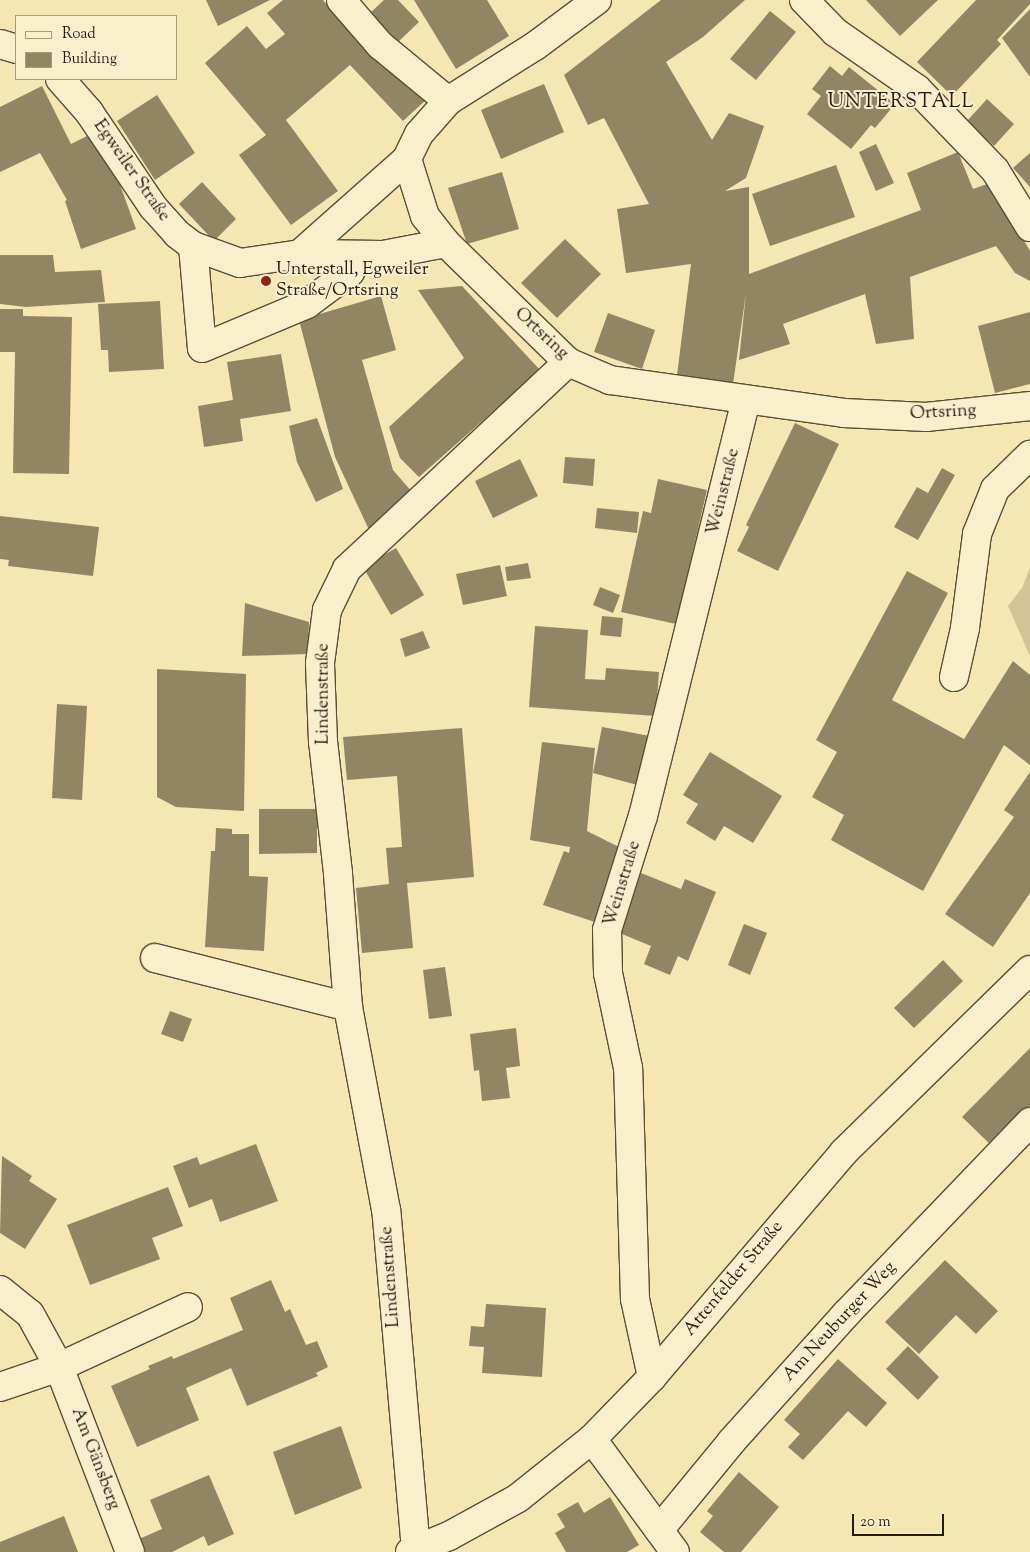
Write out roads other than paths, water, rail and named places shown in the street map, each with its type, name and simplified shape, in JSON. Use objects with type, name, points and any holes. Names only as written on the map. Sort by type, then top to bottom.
[{"type":"street","points":[[341,0],[380,45],[448,101]]},
{"type":"street","points":[[300,254],[407,159],[419,134],[448,101],[535,46],[597,0]]},
{"type":"street","points":[[804,0],[836,32],[917,90],[995,170],[1030,227]]},
{"type":"street","points":[[0,44],[15,49]]},
{"type":"street","name":"Egweiler Straße","points":[[61,80],[89,112],[153,207],[177,234],[193,246],[240,263],[300,254],[383,255],[446,243]]},
{"type":"street","name":"Ortsring","points":[[407,159],[425,216],[446,243],[568,362],[610,380],[844,413],[926,417],[1030,406]]},
{"type":"street","points":[[193,246],[202,348],[306,304],[350,272],[357,256]]},
{"type":"street","name":"Lindenstraße","points":[[413,1551],[386,1210],[348,1007],[323,742],[320,663],[326,610],[347,569],[568,362]]},
{"type":"street","name":"Weinstraße","points":[[652,1377],[635,1299],[628,1068],[608,973],[607,930],[643,816],[746,400]]},
{"type":"street","points":[[954,677],[966,628],[977,534],[995,489],[1030,455]]},
{"type":"street","points":[[154,958],[348,1007]]},
{"type":"street","name":"Attenfelder Straße","points":[[413,1551],[518,1498],[592,1439],[652,1377],[844,1152],[1030,970]]},
{"type":"street","name":"Am Neuburger Weg","points":[[659,1530],[732,1441],[846,1314],[1030,1122]]},
{"type":"street","name":"Am Gänsberg","points":[[0,1290],[30,1314],[59,1367],[130,1552]]},
{"type":"street","points":[[0,1387],[59,1367],[188,1306]]},
{"type":"street","points":[[592,1439],[675,1552]]},
{"type":"place","name":"Unterstall, Egweiler Straße/Ortsring","points":[[266,281]]},
{"type":"district","name":"UNTERSTALL","points":[[901,102]]}]
